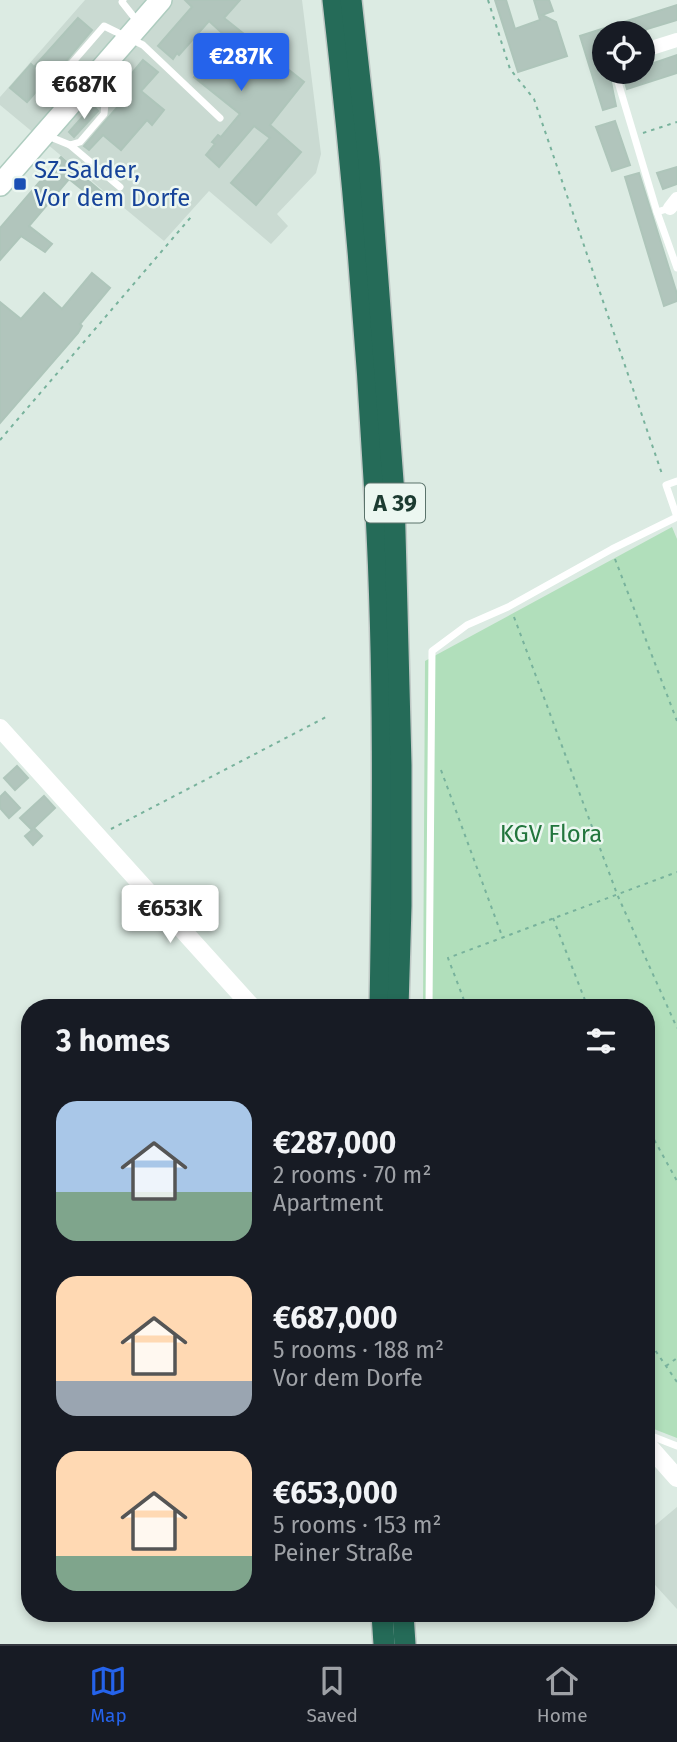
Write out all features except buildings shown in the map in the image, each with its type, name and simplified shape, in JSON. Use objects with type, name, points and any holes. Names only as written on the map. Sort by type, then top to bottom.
[{"type":"highway","name":"A 39","points":[[333,0],[352,164],[375,496],[382,765],[380,999]]},
{"type":"highway","name":"A 39","points":[[351,0],[369,162],[394,494],[401,765],[398,999]]},
{"type":"highway","points":[[383,1622],[384,1644]]},
{"type":"highway","points":[[403,1622],[405,1644]]},
{"type":"main road","points":[[0,185],[161,0]]},
{"type":"street","points":[[655,47],[677,40]]},
{"type":"street","points":[[0,728],[245,999]]},
{"type":"street","points":[[655,1454],[677,1478]]},
{"type":"lane","points":[[123,0],[134,31],[143,45],[220,118]]},
{"type":"lane","points":[[619,84],[635,136],[668,206],[677,268]]},
{"type":"lane","points":[[70,145],[80,142],[104,114],[105,103],[88,85]]},
{"type":"lane","points":[[45,134],[70,145],[120,187]]},
{"type":"lane","points":[[429,999],[432,651],[467,625],[508,607],[677,517],[666,485],[677,481]]},
{"type":"lane","points":[[655,1437],[677,1446]]},
{"type":"path","points":[[488,0],[510,69],[534,99],[666,485]]},
{"type":"path","points":[[635,136],[677,122]]},
{"type":"path","points":[[0,440],[191,217]]},
{"type":"path","points":[[612,550],[677,721]]},
{"type":"path","points":[[508,607],[519,627],[617,894],[677,1028]]},
{"type":"path","points":[[126,821],[328,716]]},
{"type":"path","points":[[431,765],[442,771],[503,937]]},
{"type":"path","points":[[464,999],[448,958],[677,872]]},
{"type":"path","points":[[553,918],[584,999]]},
{"type":"path","points":[[655,1141],[677,1181]]},
{"type":"path","points":[[655,1350],[677,1382]]},
{"type":"path","points":[[666,1366],[677,1359]]},
{"type":"shaded area","points":[[85,0],[302,0],[321,154],[316,173],[277,214],[288,226],[271,244],[209,191],[164,241],[0,105],[0,97]]},
{"type":"shaded area","points":[[677,1507],[677,1609],[655,1585],[655,1525]]},
{"type":"green space","name":"KGV Flora","points":[[672,527],[677,539],[677,1438],[655,1429],[655,999],[423,999],[425,661]]},
{"type":"place","name":"SZ-Salder, Vor dem Dorfe","points":[[20,184]]}]
